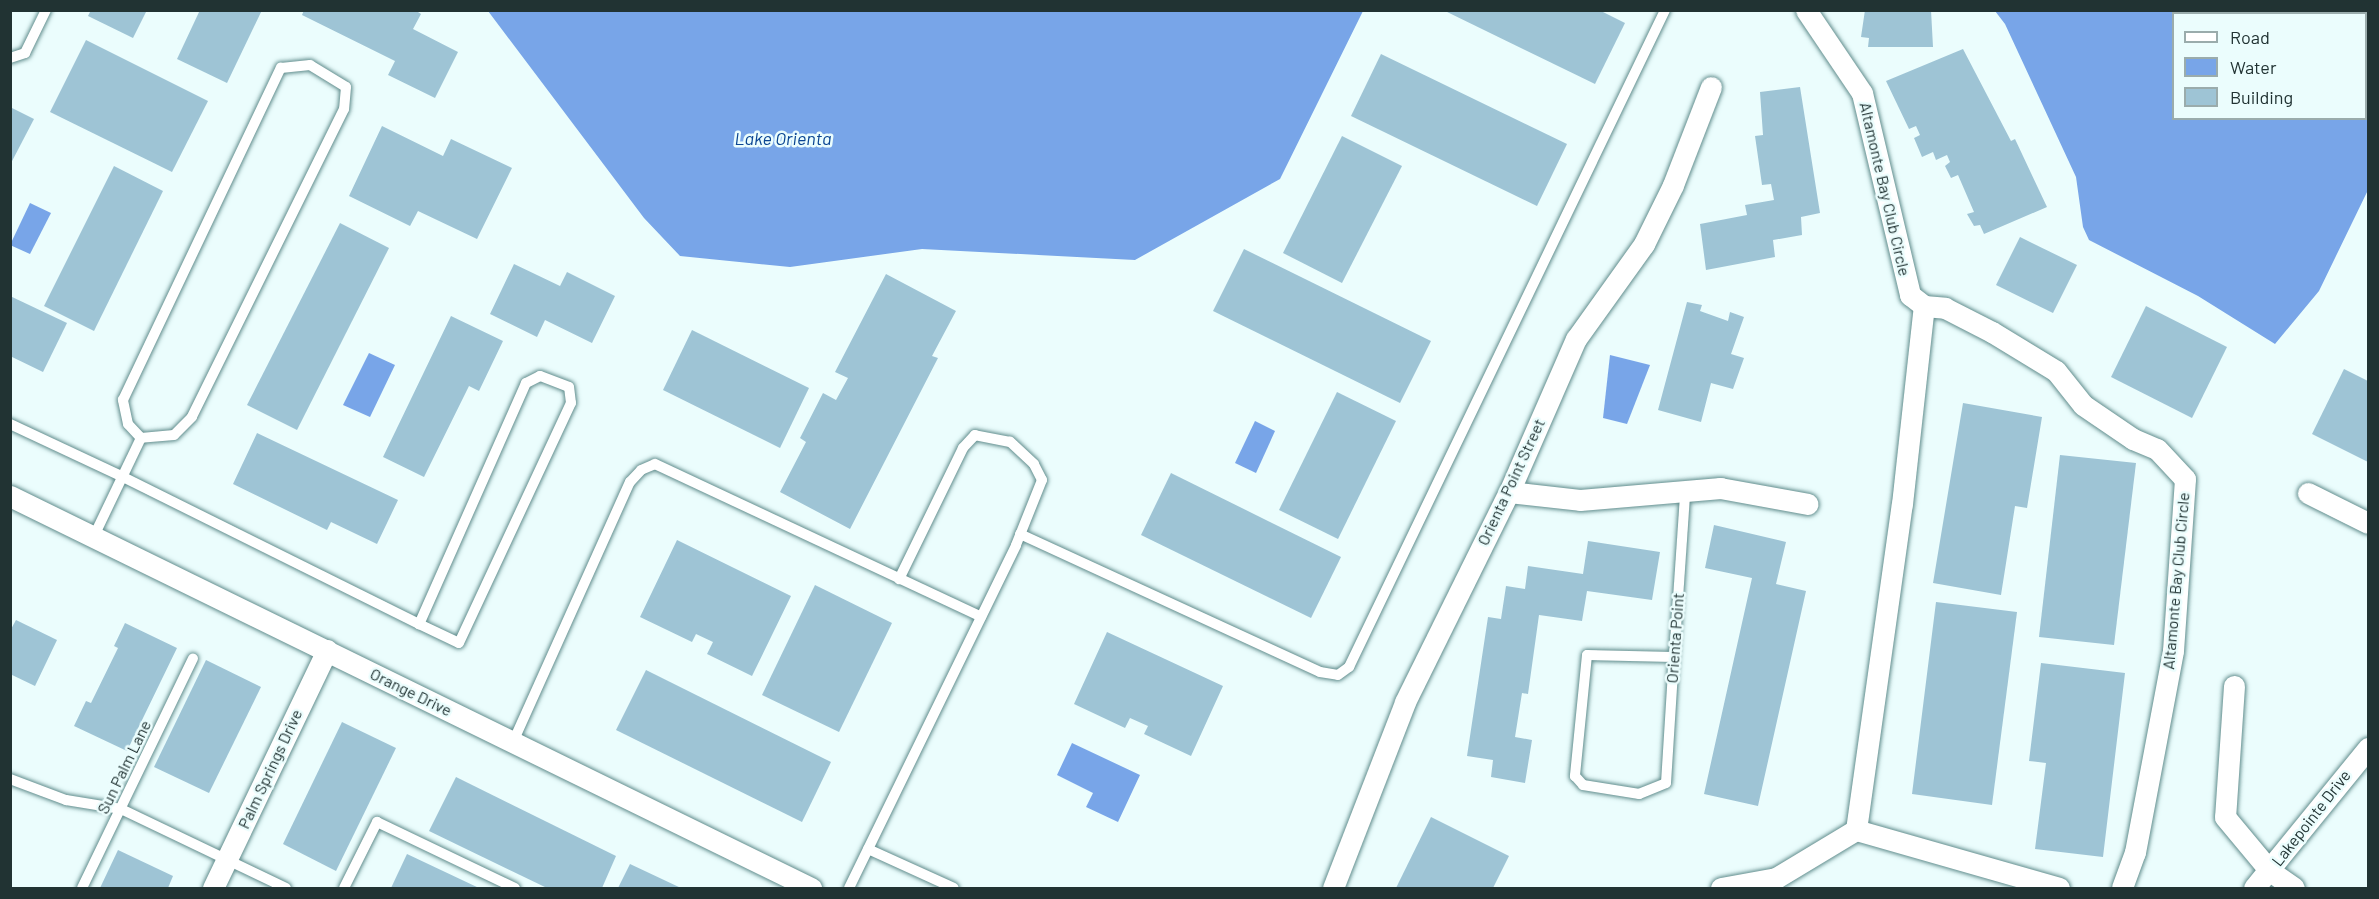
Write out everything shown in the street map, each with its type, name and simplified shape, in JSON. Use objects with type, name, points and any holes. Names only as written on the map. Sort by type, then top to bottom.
[{"type":"street","name":"Altamonte Bay Club Circle","points":[[1806,10],[1862,93],[1910,295],[1924,306],[1944,308],[2056,371],[2083,405],[2133,439],[2157,449],[2185,480],[2173,651],[2135,852],[2122,888]]},
{"type":"street","name":"Orienta Point Street","points":[[1333,888],[1405,702],[1509,492],[1576,339],[1649,234],[1673,185],[1711,87]]},
{"type":"street","points":[[1856,830],[1902,504],[1924,306]]},
{"type":"street","points":[[1509,492],[1580,500],[1685,494],[1720,488],[1809,504]]},
{"type":"street","points":[[2308,492],[2368,523]]},
{"type":"street","name":"Orange Drive","points":[[10,496],[811,888]]},
{"type":"street","name":"Palm Springs Drive","points":[[213,888],[327,651]]},
{"type":"street","points":[[2234,686],[2225,817],[2270,871],[2294,888]]},
{"type":"street","name":"Lakepointe Drive","points":[[2254,888],[2368,747]]},
{"type":"street","points":[[1720,888],[1776,878],[1856,830],[2059,888]]},
{"type":"lane","points":[[10,58],[25,53],[46,10]]},
{"type":"lane","points":[[1020,534],[1320,672],[1338,675],[1349,666],[1665,10]]},
{"type":"lane","points":[[310,65],[346,87],[344,109],[192,417],[174,435],[141,438],[128,424],[123,400],[281,68],[310,65]]},
{"type":"lane","points":[[10,424],[123,477],[419,624],[459,643],[571,403],[569,387],[540,376],[526,383],[419,624]]},
{"type":"lane","points":[[849,888],[1020,534],[1042,480],[1034,465],[1010,442],[975,435],[963,448],[899,579]]},
{"type":"lane","points":[[94,536],[141,438]]},
{"type":"lane","points":[[513,742],[630,482],[655,464],[981,617]]},
{"type":"lane","name":"Orienta Point","points":[[1674,657],[1587,655],[1575,776],[1583,785],[1639,794],[1666,783],[1685,494]]},
{"type":"lane","name":"Sun Palm Lane","points":[[82,888],[193,658]]},
{"type":"lane","points":[[10,778],[66,800],[121,809],[286,888]]},
{"type":"lane","points":[[344,888],[377,822],[515,888]]},
{"type":"lane","points":[[868,849],[954,888]]},
{"type":"water","name":"Lake Orienta","points":[[488,11],[1363,11],[1280,179],[1135,260],[922,249],[790,267],[680,256],[644,218]]},
{"type":"water","points":[[1995,11],[2368,11],[2368,190],[2319,291],[2275,344],[2198,296],[2089,240],[2083,227],[2076,177],[2005,24]]},
{"type":"water","points":[[30,203],[51,213],[30,254],[10,245]]},
{"type":"water","points":[[369,353],[395,365],[370,417],[343,405]]},
{"type":"water","points":[[1610,355],[1650,365],[1627,424],[1603,418]]},
{"type":"water","points":[[1255,421],[1275,431],[1256,473],[1235,463]]},
{"type":"water","points":[[1072,743],[1140,775],[1118,822],[1086,807],[1093,793],[1057,775]]},
{"type":"building","points":[[91,10],[147,10],[133,38],[88,16]]},
{"type":"building","points":[[200,10],[262,10],[227,83],[177,59]]},
{"type":"building","points":[[304,10],[415,10],[421,14],[413,29],[458,52],[435,98],[388,75],[395,61],[302,15]]},
{"type":"building","points":[[1443,10],[1599,10],[1625,23],[1595,84]]},
{"type":"building","points":[[1865,10],[1931,10],[1933,47],[1868,47],[1869,38],[1861,37]]},
{"type":"building","points":[[86,40],[208,101],[172,172],[50,112]]},
{"type":"building","points":[[1963,49],[2011,141],[2015,139],[2047,207],[1984,234],[1980,225],[1974,226],[1967,214],[1974,212],[1958,175],[1951,178],[1945,166],[1950,162],[1947,155],[1936,160],[1933,152],[1922,157],[1914,138],[1920,135],[1916,126],[1909,129],[1886,81]]},
{"type":"building","points":[[1381,54],[1567,144],[1537,206],[1351,116]]},
{"type":"building","points":[[1800,87],[1820,213],[1801,217],[1802,235],[1773,240],[1775,257],[1706,270],[1700,224],[1747,215],[1745,205],[1774,200],[1771,184],[1762,185],[1755,136],[1763,135],[1760,92]]},
{"type":"building","points":[[10,107],[34,119],[10,165]]},
{"type":"building","points":[[382,126],[443,156],[451,139],[512,168],[477,239],[418,211],[410,226],[349,196]]},
{"type":"building","points":[[1342,136],[1402,166],[1342,283],[1283,253]]},
{"type":"building","points":[[114,166],[163,191],[94,331],[44,306]]},
{"type":"building","points":[[340,223],[389,248],[297,430],[247,405]]},
{"type":"building","points":[[2020,237],[2077,265],[2053,313],[1996,285]]},
{"type":"building","points":[[1244,249],[1431,341],[1400,403],[1213,311]]},
{"type":"building","points":[[514,264],[560,286],[567,272],[615,296],[592,343],[545,320],[537,337],[490,314]]},
{"type":"building","points":[[886,274],[956,311],[932,356],[938,358],[850,529],[780,492],[806,442],[800,438],[823,393],[836,400],[848,378],[835,372]]},
{"type":"building","points":[[10,296],[67,323],[43,372],[10,356]]},
{"type":"building","points":[[1687,302],[1702,305],[1700,311],[1728,321],[1730,312],[1744,317],[1731,354],[1744,358],[1733,389],[1711,383],[1701,422],[1658,410]]},
{"type":"building","points":[[2146,306],[2227,347],[2192,418],[2111,377]]},
{"type":"building","points":[[451,316],[503,341],[479,391],[469,386],[424,477],[383,457]]},
{"type":"building","points":[[692,330],[809,388],[780,448],[663,390]]},
{"type":"building","points":[[2344,369],[2368,381],[2368,462],[2312,434]]},
{"type":"building","points":[[1337,392],[1396,421],[1338,539],[1279,510]]},
{"type":"building","points":[[1963,403],[2042,417],[2027,508],[2015,506],[2001,595],[1933,583]]},
{"type":"building","points":[[257,433],[398,500],[377,544],[331,522],[327,530],[233,484]]},
{"type":"building","points":[[2060,455],[2136,463],[2114,645],[2039,637]]},
{"type":"building","points":[[1171,473],[1341,557],[1311,618],[1141,535]]},
{"type":"building","points":[[1714,525],[1786,542],[1776,584],[1806,591],[1758,806],[1704,794],[1752,578],[1705,568]]},
{"type":"building","points":[[677,540],[791,596],[752,676],[707,654],[713,642],[696,634],[692,642],[640,617]]},
{"type":"building","points":[[1588,541],[1660,552],[1652,600],[1587,591],[1582,621],[1539,615],[1528,694],[1522,693],[1515,737],[1532,740],[1525,783],[1491,777],[1493,760],[1467,756],[1488,617],[1501,619],[1506,586],[1525,589],[1528,566],[1583,574]]},
{"type":"building","points":[[815,585],[892,623],[839,732],[762,695]]},
{"type":"building","points":[[1936,602],[2017,612],[1992,805],[1912,794]]},
{"type":"building","points":[[16,620],[57,640],[35,686],[10,674],[10,631]]},
{"type":"building","points":[[125,623],[177,648],[127,751],[74,726],[86,701],[91,703],[118,648],[114,646]]},
{"type":"building","points":[[1107,632],[1223,686],[1191,756],[1144,734],[1148,726],[1130,718],[1125,728],[1074,704]]},
{"type":"building","points":[[206,660],[261,687],[209,793],[154,767]]},
{"type":"building","points":[[2041,663],[2125,673],[2103,857],[2035,849],[2046,763],[2029,761]]},
{"type":"building","points":[[646,670],[831,762],[802,822],[616,730]]},
{"type":"building","points":[[342,722],[396,748],[336,871],[283,844]]},
{"type":"building","points":[[456,777],[616,856],[602,888],[547,888],[429,831]]},
{"type":"building","points":[[1431,817],[1509,856],[1493,888],[1396,888]]},
{"type":"building","points":[[118,850],[173,876],[168,888],[100,888]]},
{"type":"building","points":[[407,854],[479,888],[391,888]]},
{"type":"building","points":[[630,864],[681,888],[618,888]]}]
